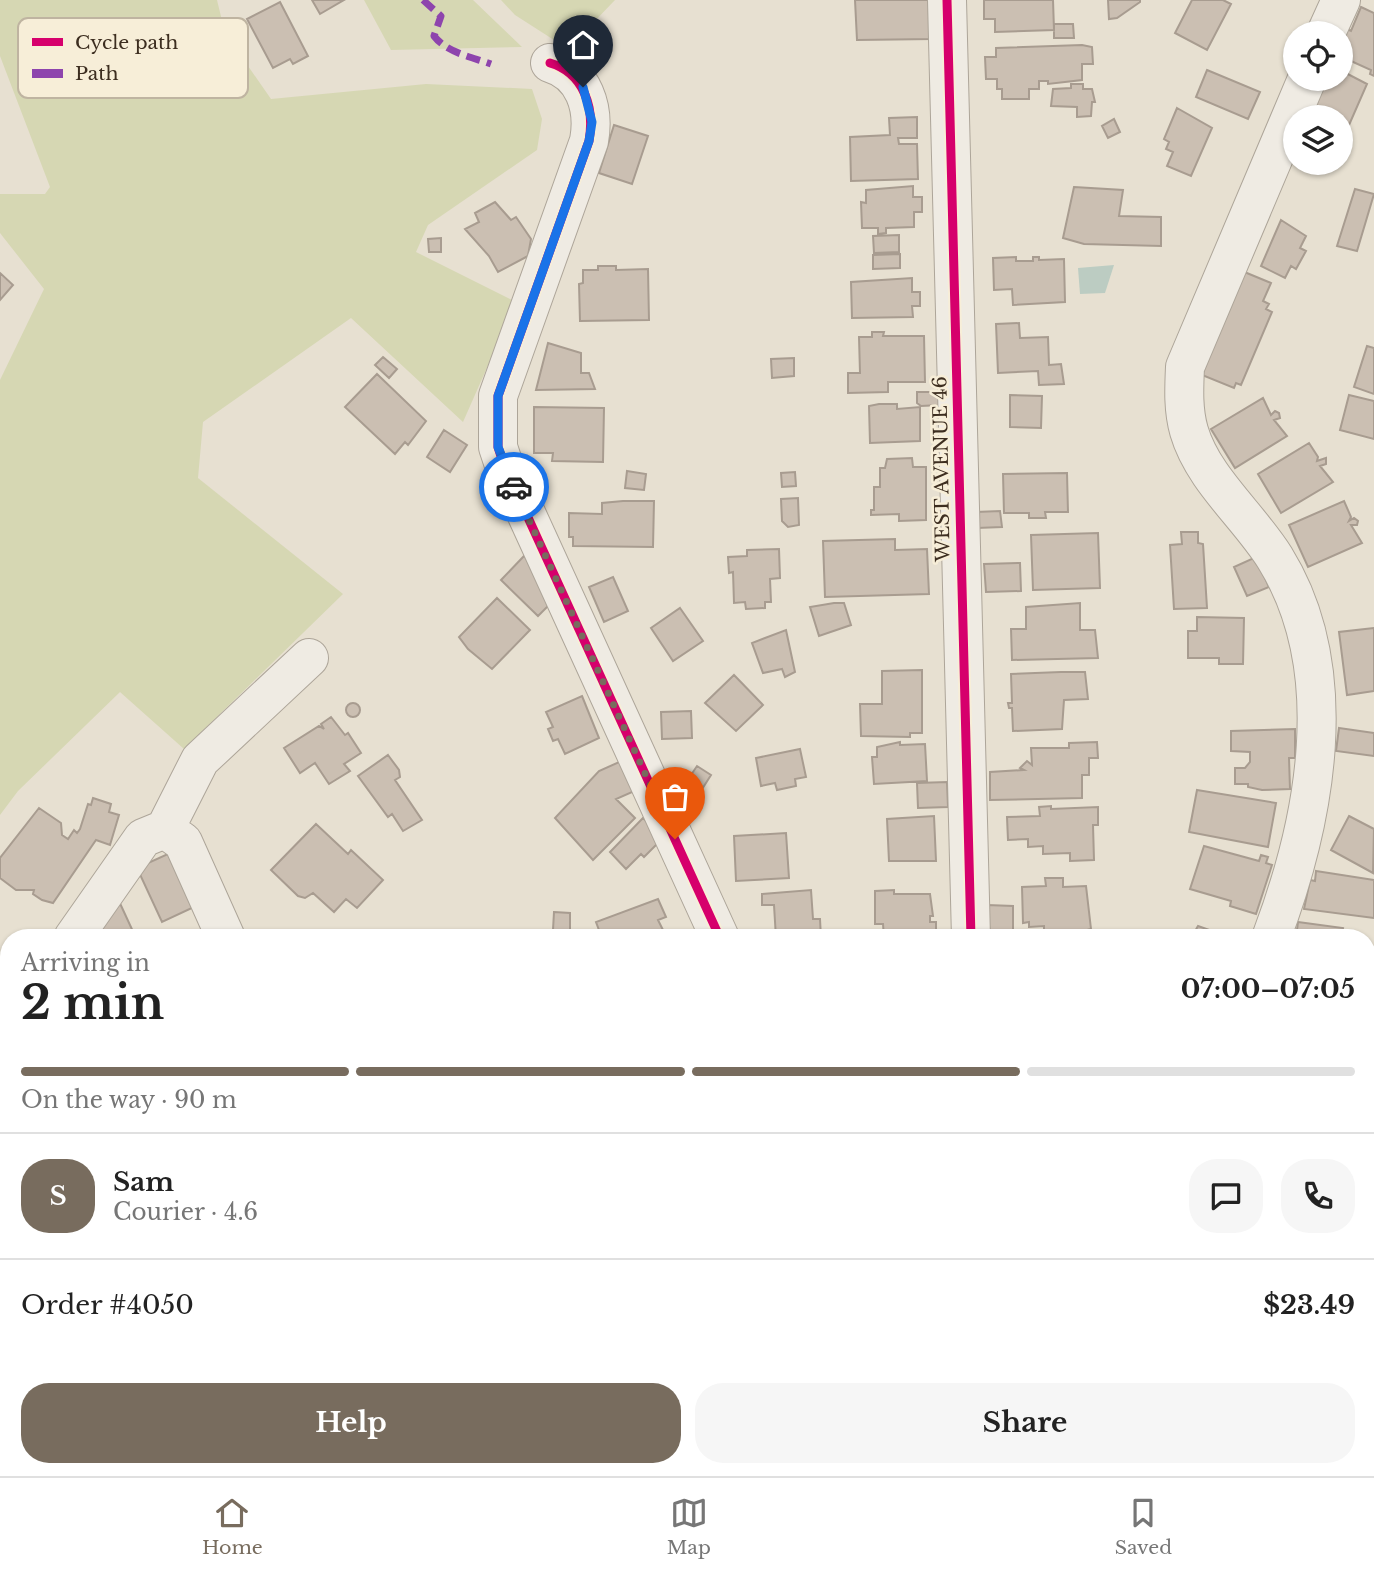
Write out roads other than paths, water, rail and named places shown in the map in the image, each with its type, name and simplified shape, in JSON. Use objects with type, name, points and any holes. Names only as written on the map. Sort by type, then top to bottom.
[{"type":"street","name":"WEST AVENUE 46","points":[[947,0],[971,929]]},
{"type":"street","points":[[1331,21],[1340,0]]},
{"type":"street","points":[[550,63],[564,67],[583,87],[592,122],[589,141],[498,396],[498,447],[504,466],[716,929]]},
{"type":"street","points":[[1274,929],[1289,890],[1303,835],[1314,762],[1316,711],[1311,658],[1299,611],[1276,561],[1250,520],[1204,465],[1189,431],[1184,402],[1185,368],[1302,91]]},
{"type":"street","points":[[80,929],[143,838],[165,829],[200,760],[309,658]]},
{"type":"street","points":[[165,829],[183,842],[222,929]]}]
